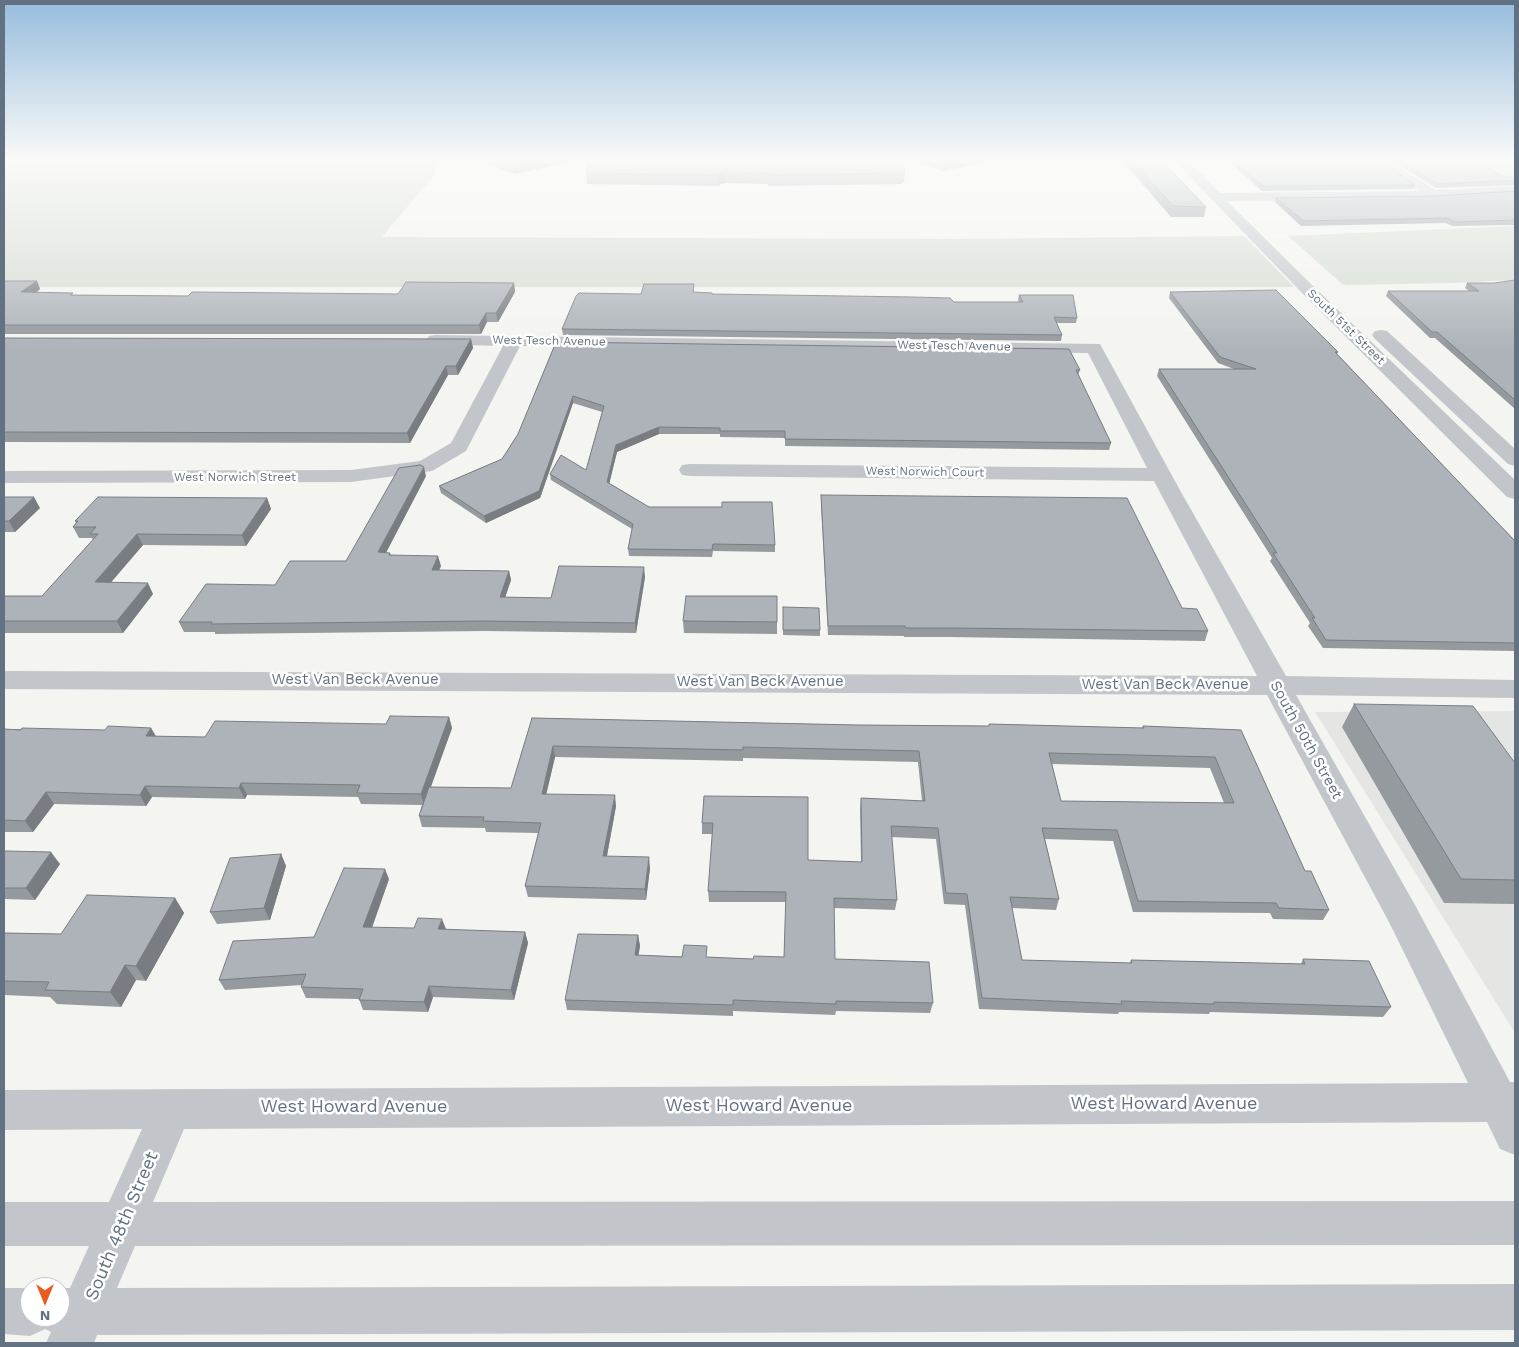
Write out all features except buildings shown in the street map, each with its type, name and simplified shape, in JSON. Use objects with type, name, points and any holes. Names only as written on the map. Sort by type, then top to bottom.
[{"type":"street","name":"South 51st Street","points":[[1241,222],[1308,290],[1515,492]]},
{"type":"street","points":[[1262,222],[1292,251]]},
{"type":"street","points":[[1253,234],[1274,234]]},
{"type":"street","points":[[1308,290],[1331,289]]},
{"type":"street","name":"South 51st Street","points":[[1366,322],[1515,460]]},
{"type":"street","name":"West Tesch Avenue","points":[[420,340],[1094,348]]},
{"type":"street","name":"West Norwich Street","points":[[4,477],[351,476],[425,467],[459,447],[514,341]]},
{"type":"street","name":"South 50th Street","points":[[1094,348],[1160,475],[1510,1113]]},
{"type":"street","name":"West Norwich Court","points":[[690,470],[1160,475]]},
{"type":"street","name":"West Van Beck Avenue","points":[[4,680],[230,679],[1275,685],[1515,689]]},
{"type":"street","name":"South 48th Street","points":[[72,1322],[122,1224],[172,1109]]},
{"type":"street","name":"West Howard Avenue","points":[[4,1110],[1510,1113]]},
{"type":"street","points":[[4,1224],[1515,1223]]},
{"type":"street","points":[[72,1322],[1515,1307]]},
{"type":"street","points":[[4,1311],[20,1312]]},
{"type":"shaded area","points":[[4,222],[395,222],[382,237],[954,239],[1244,236],[1294,287],[4,287]]},
{"type":"shaded area","points":[[1515,226],[1515,280],[1455,283],[1342,284],[1288,236]]},
{"type":"shaded area","points":[[1515,711],[1515,1033],[1315,712]]}]
